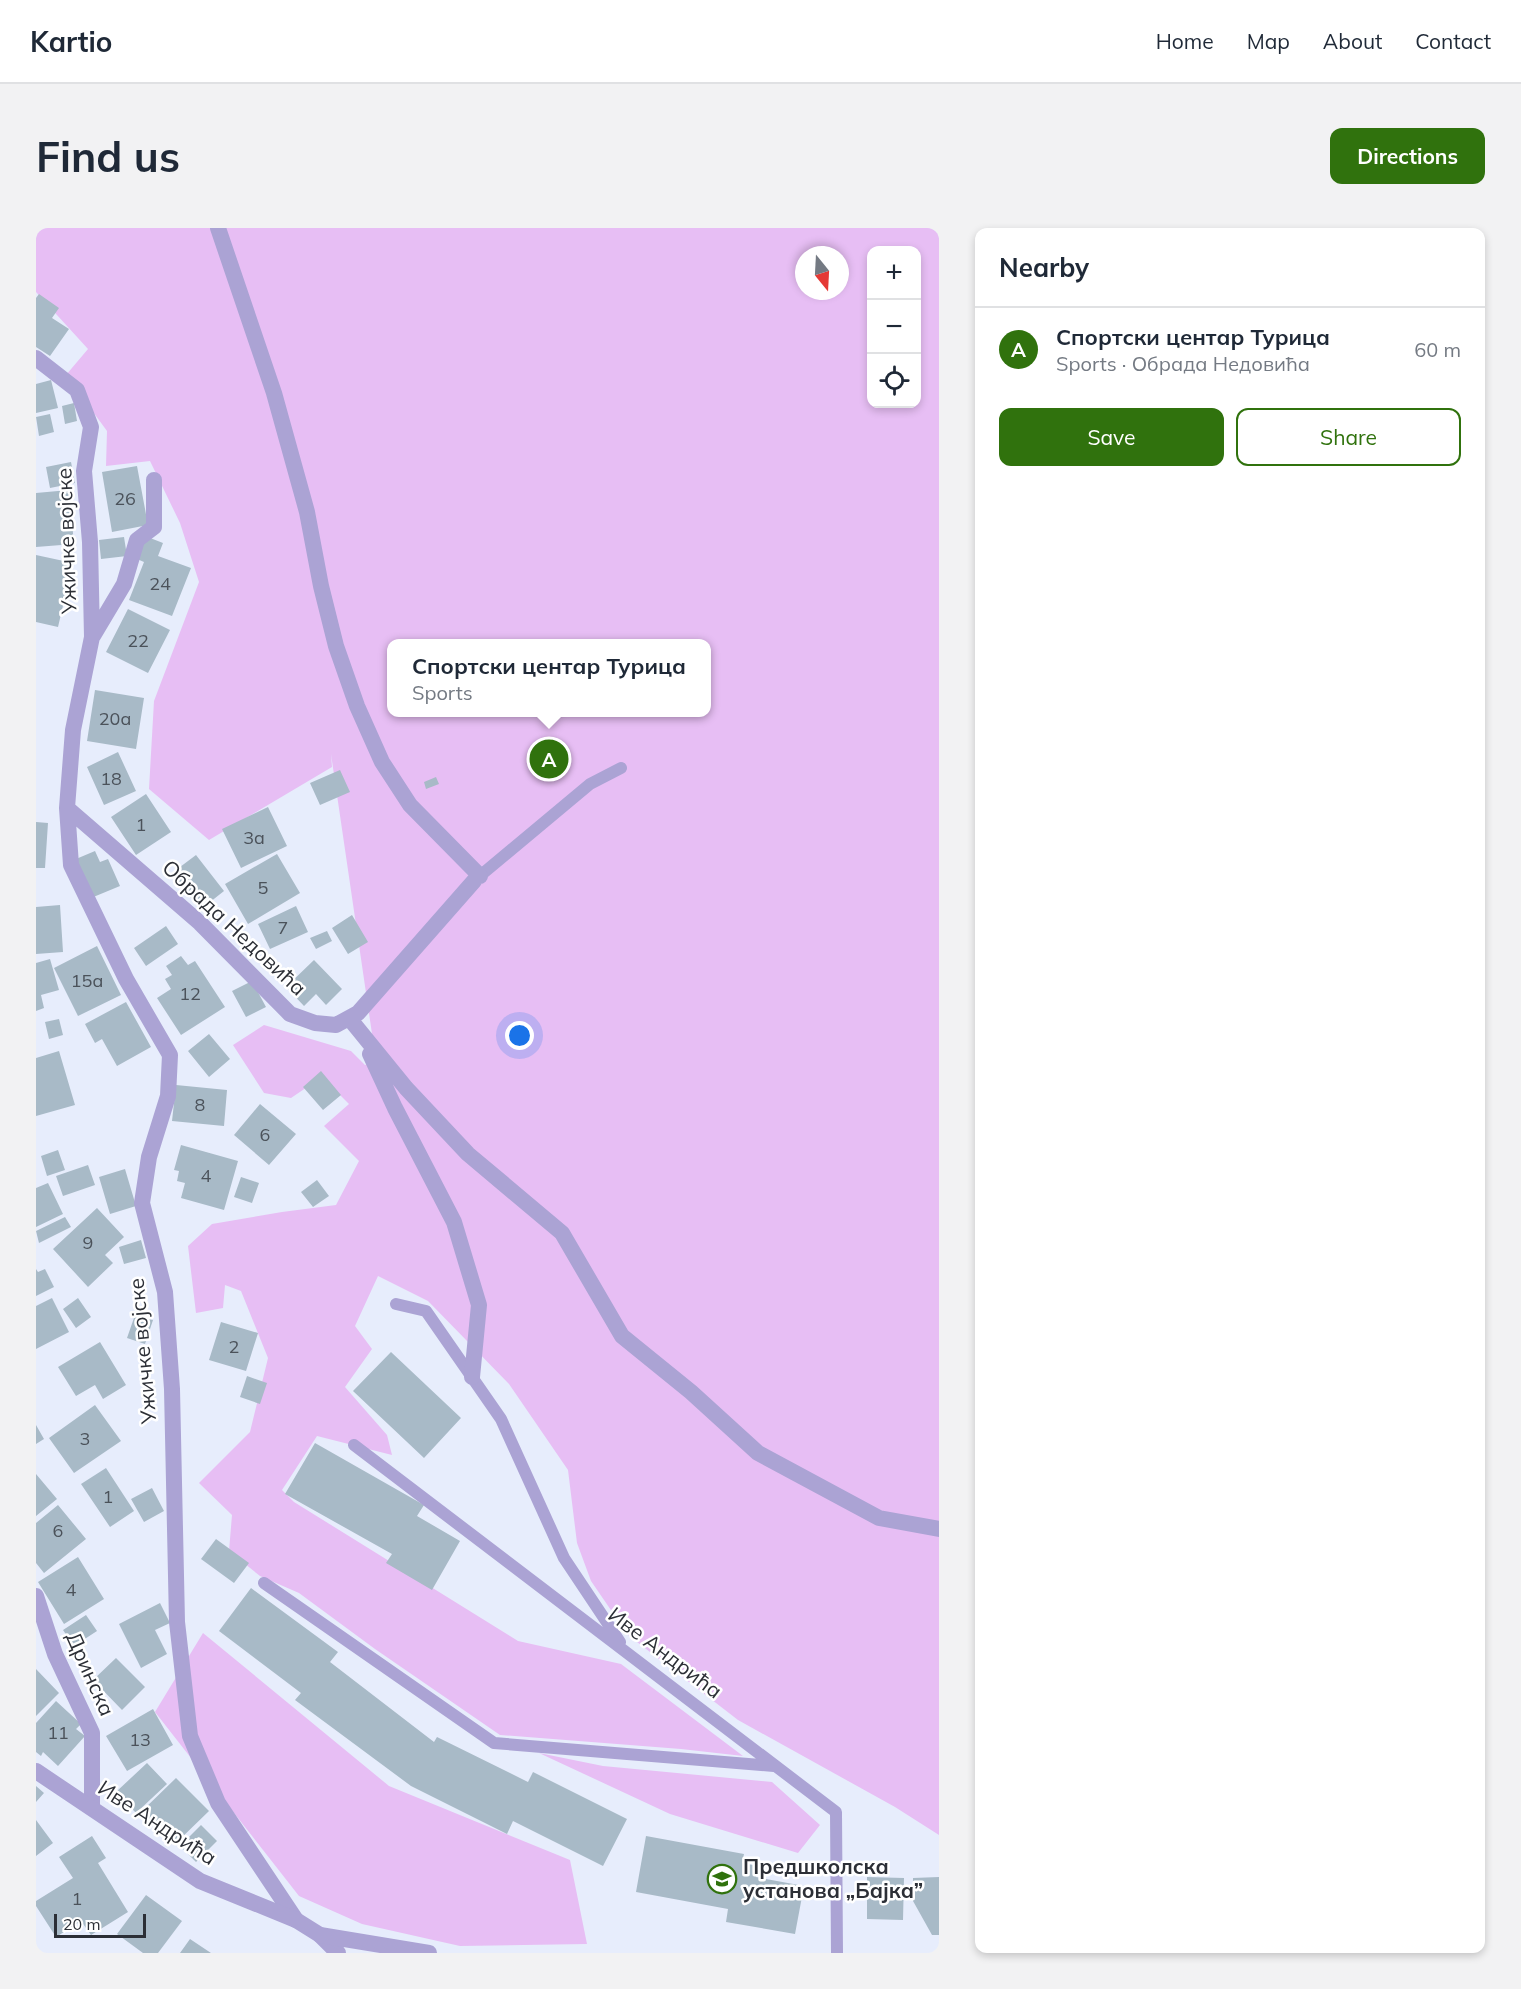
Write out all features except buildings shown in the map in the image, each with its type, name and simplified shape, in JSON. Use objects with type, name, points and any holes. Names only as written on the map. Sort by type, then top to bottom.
[{"type":"street","points":[[218,228],[274,393],[307,512],[333,636],[357,706],[382,762],[410,805],[477,879],[358,1013],[349,1018]]},
{"type":"street","name":"Ужичке војске","points":[[36,358],[77,390],[91,427],[84,471],[90,542],[92,637],[73,730],[67,808],[71,866],[126,979],[170,1055],[168,1096],[149,1156],[142,1203],[165,1292],[172,1389],[177,1622],[190,1736],[218,1803],[296,1920]]},
{"type":"street","name":"Ужичке војске","points":[[92,637],[124,584],[136,540],[154,527],[154,480]]},
{"type":"street","name":"Обрада Недовића","points":[[67,808],[200,923],[290,1014],[315,1023],[336,1025],[349,1018]]},
{"type":"street","points":[[349,1018],[360,1033],[395,1108],[454,1222],[479,1305],[472,1377]]},
{"type":"street","points":[[349,1018],[406,1088],[468,1154],[562,1233],[621,1336],[691,1392],[758,1453],[879,1518],[939,1529]]},
{"type":"street","name":"Дринска","points":[[36,1596],[55,1654],[92,1733],[92,1807]]},
{"type":"street","name":"Иве Андрића","points":[[36,1771],[200,1881],[296,1920],[320,1935],[429,1953]]},
{"type":"street","points":[[320,1935],[338,1953]]},
{"type":"lane","points":[[477,879],[590,784],[621,768]]},
{"type":"lane","points":[[396,1304],[426,1311],[501,1419],[564,1558],[625,1651]]},
{"type":"lane","name":"Иве Андрића","points":[[354,1445],[836,1812],[837,1953]]},
{"type":"lane","points":[[264,1582],[494,1743],[776,1766]]},
{"type":"shaded area","points":[[36,228],[939,228],[939,1835],[895,1807],[738,1720],[628,1635],[591,1581],[577,1543],[568,1470],[509,1384],[428,1301],[378,1276],[355,1326],[372,1349],[345,1387],[387,1435],[392,1455],[317,1436],[282,1490],[294,1502],[518,1641],[621,1664],[743,1756],[500,1735],[375,1649],[299,1593],[260,1576],[229,1551],[232,1515],[199,1483],[250,1432],[268,1358],[241,1291],[225,1285],[223,1308],[196,1313],[188,1246],[212,1224],[336,1205],[359,1161],[324,1126],[349,1104],[322,1077],[291,1098],[264,1093],[233,1045],[264,1025],[351,1051],[365,1065],[376,1061],[331,754],[332,767],[209,840],[149,789],[154,701],[199,582],[180,523],[150,461],[106,466],[107,431],[66,375],[88,349],[36,292]]},
{"type":"shaded area","points":[[203,1633],[389,1786],[570,1860],[587,1944],[460,1946],[362,1924],[299,1896],[155,1712]]},
{"type":"shaded area","points":[[539,1753],[603,1766],[772,1782],[820,1825],[798,1853],[670,1814]]},
{"type":"place","name":"Спортски центар Турица","points":[[549,759]]},
{"type":"place","name":"Предшколска установа „Бајка”","points":[[722,1879]]}]
